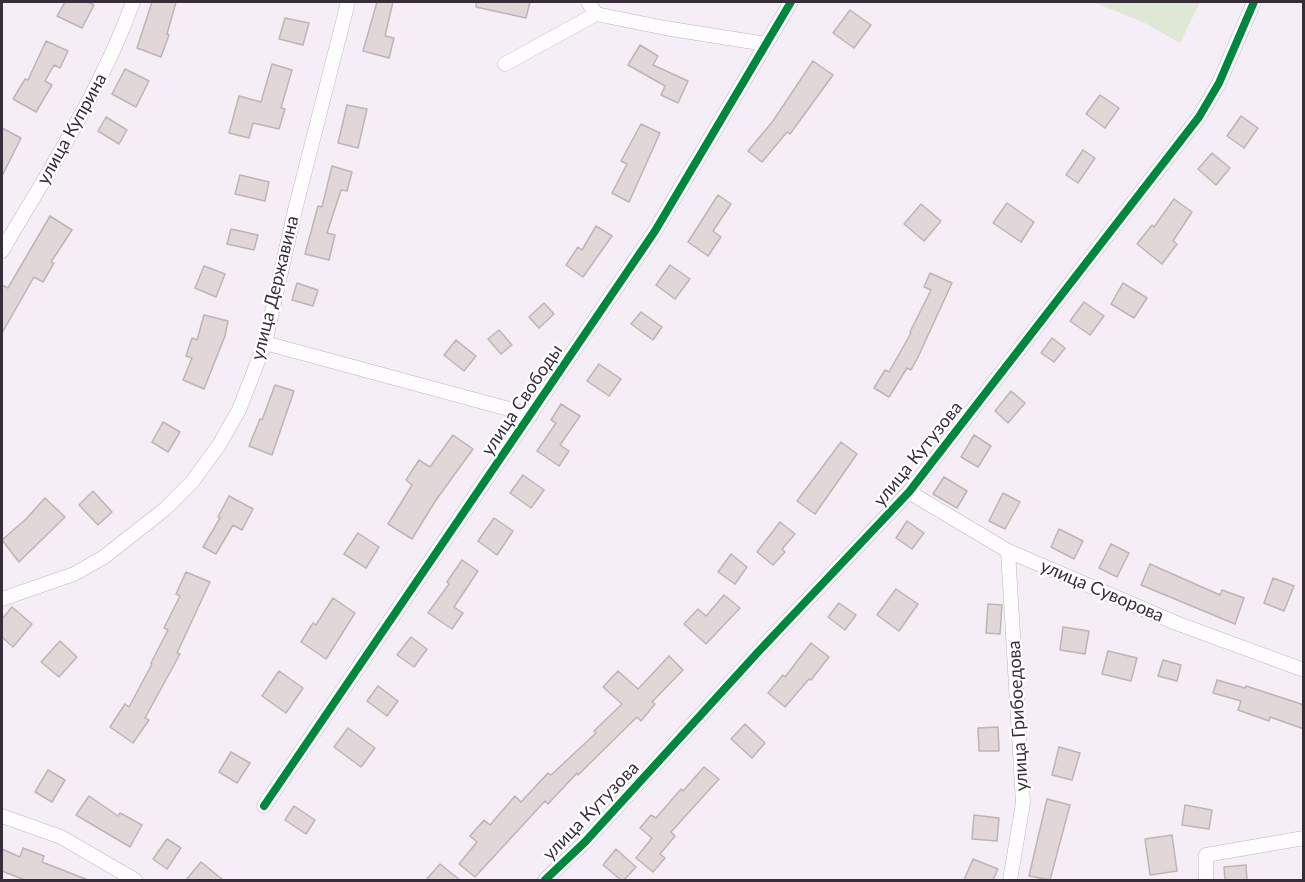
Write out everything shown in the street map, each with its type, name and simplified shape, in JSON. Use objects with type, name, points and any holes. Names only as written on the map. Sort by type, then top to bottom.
[{"type":"street","name":"улица Куприна","points":[[2,251],[102,75],[120,38],[133,2]]},
{"type":"street","name":"улица Державина","points":[[2,599],[38,588],[104,557],[165,509],[192,482],[219,445],[239,410],[265,343],[295,210],[348,2]]},
{"type":"street","points":[[588,2],[596,14]]},
{"type":"street","name":"улица Свободы","points":[[264,806],[655,231],[791,2]]},
{"type":"street","name":"улица Кутузова","points":[[545,880],[585,842],[759,651],[909,492],[1199,117],[1220,83],[1254,2]]},
{"type":"street","points":[[504,64],[596,14],[766,44]]},
{"type":"street","points":[[265,343],[531,415]]},
{"type":"street","name":"улица Суворова","points":[[909,492],[1008,551],[1176,623],[1304,670]]},
{"type":"street","name":"улица Грибоедова","points":[[1008,551],[1023,803],[1010,880]]},
{"type":"street","points":[[2,816],[61,837],[135,880]]},
{"type":"street","points":[[1206,880],[1206,855],[1304,838]]},
{"type":"green space","points":[[1093,2],[1200,2],[1180,43],[1145,23]]},
{"type":"building","points":[[65,2],[88,2],[94,5],[82,28],[57,16]]},
{"type":"building","points":[[152,2],[176,2],[167,34],[169,35],[161,57],[137,48]]},
{"type":"building","points":[[377,2],[393,2],[385,36],[394,38],[389,58],[363,51]]},
{"type":"building","points":[[476,2],[530,2],[526,18],[476,7]]},
{"type":"building","points":[[850,10],[871,25],[854,48],[833,33]]},
{"type":"building","points":[[285,18],[309,23],[303,45],[279,39]]},
{"type":"building","points":[[46,41],[68,51],[60,68],[54,65],[45,81],[52,85],[36,112],[13,99],[25,79],[28,80]]},
{"type":"building","points":[[640,45],[658,56],[653,65],[688,81],[678,103],[661,95],[665,86],[628,65]]},
{"type":"building","points":[[813,61],[833,75],[790,134],[787,132],[762,162],[748,151],[773,121]]},
{"type":"building","points":[[272,64],[292,70],[281,108],[285,109],[279,129],[253,123],[249,138],[229,133],[239,96],[261,102]]},
{"type":"building","points":[[125,69],[149,81],[136,107],[112,94]]},
{"type":"building","points":[[1100,95],[1119,108],[1105,128],[1086,114]]},
{"type":"building","points":[[347,105],[367,109],[358,148],[338,143]]},
{"type":"building","points":[[1241,116],[1258,128],[1244,148],[1227,136]]},
{"type":"building","points":[[106,117],[127,130],[119,144],[98,131]]},
{"type":"building","points":[[641,124],[660,133],[629,202],[612,193],[627,164],[621,161]]},
{"type":"building","points":[[2,128],[21,138],[2,176]]},
{"type":"building","points":[[1083,150],[1095,158],[1078,183],[1066,175]]},
{"type":"building","points":[[1212,153],[1230,168],[1216,185],[1198,169]]},
{"type":"building","points":[[332,166],[352,172],[347,191],[341,190],[327,233],[335,235],[329,260],[305,254],[318,206],[322,207]]},
{"type":"building","points":[[240,175],[269,182],[265,201],[235,194]]},
{"type":"building","points":[[718,195],[731,204],[713,231],[721,237],[708,256],[688,242]]},
{"type":"building","points":[[1174,199],[1192,212],[1173,241],[1177,244],[1162,264],[1137,244],[1152,225],[1154,227]]},
{"type":"building","points":[[1007,203],[1034,222],[1021,242],[993,223]]},
{"type":"building","points":[[921,204],[941,221],[924,241],[904,224]]},
{"type":"building","points":[[50,216],[72,230],[51,262],[54,263],[43,282],[34,277],[2,333],[2,285],[8,288]]},
{"type":"building","points":[[596,226],[612,236],[583,277],[566,265],[578,247],[582,250]]},
{"type":"building","points":[[231,229],[258,235],[254,250],[227,244]]},
{"type":"building","points":[[670,265],[690,279],[675,299],[656,285]]},
{"type":"building","points":[[204,266],[225,274],[216,297],[195,288]]},
{"type":"building","points":[[930,273],[952,283],[911,370],[907,368],[889,397],[874,388],[885,370],[889,372],[911,333],[931,290],[924,287]]},
{"type":"building","points":[[297,283],[318,290],[313,306],[292,300]]},
{"type":"building","points":[[1123,283],[1147,298],[1134,318],[1111,304]]},
{"type":"building","points":[[1084,302],[1104,316],[1090,335],[1070,321]]},
{"type":"building","points":[[544,303],[554,314],[539,328],[529,317]]},
{"type":"building","points":[[641,312],[662,327],[653,340],[631,324]]},
{"type":"building","points":[[204,315],[228,321],[225,336],[204,389],[183,380],[192,358],[186,356],[192,338],[197,340]]},
{"type":"building","points":[[499,330],[512,345],[501,354],[488,339]]},
{"type":"building","points":[[1052,338],[1065,348],[1054,362],[1041,353]]},
{"type":"building","points":[[456,340],[476,356],[464,371],[444,355]]},
{"type":"building","points":[[599,364],[621,379],[609,396],[587,381]]},
{"type":"building","points":[[275,385],[294,391],[272,455],[249,446]]},
{"type":"building","points":[[1011,391],[1025,403],[1008,423],[995,411]]},
{"type":"building","points":[[561,404],[580,416],[560,445],[569,451],[559,466],[537,451],[556,423],[551,420]]},
{"type":"building","points":[[163,422],[180,432],[168,452],[152,442]]},
{"type":"building","points":[[453,435],[473,449],[436,500],[412,539],[388,524],[412,485],[406,480],[419,460],[430,467]]},
{"type":"building","points":[[974,435],[991,446],[978,467],[961,457]]},
{"type":"building","points":[[841,442],[857,454],[815,514],[797,501]]},
{"type":"building","points":[[523,475],[544,490],[531,508],[510,493]]},
{"type":"building","points":[[944,477],[967,491],[957,508],[933,494]]},
{"type":"building","points":[[93,491],[112,512],[98,525],[79,505]]},
{"type":"building","points":[[1003,493],[1020,502],[1005,529],[989,521]]},
{"type":"building","points":[[229,496],[253,509],[242,530],[233,525],[216,554],[203,547],[220,518],[218,517]]},
{"type":"building","points":[[45,498],[65,517],[19,562],[2,540]]},
{"type":"building","points":[[494,518],[513,531],[497,555],[478,541]]},
{"type":"building","points":[[907,521],[924,533],[912,549],[896,538]]},
{"type":"building","points":[[780,522],[795,534],[782,549],[785,552],[773,565],[757,552]]},
{"type":"building","points":[[1059,529],[1083,541],[1074,559],[1051,547]]},
{"type":"building","points":[[358,533],[379,547],[366,568],[344,554]]},
{"type":"building","points":[[1111,544],[1129,553],[1117,577],[1099,568]]},
{"type":"building","points":[[731,554],[747,567],[735,584],[718,572]]},
{"type":"building","points":[[462,560],[478,571],[454,607],[463,613],[452,629],[428,613],[449,584],[447,582]]},
{"type":"building","points":[[1150,564],[1220,595],[1222,590],[1244,598],[1235,624],[1141,585]]},
{"type":"building","points":[[186,572],[210,582],[177,653],[180,654],[145,718],[149,720],[133,743],[110,727],[125,704],[129,707],[152,664],[168,630],[164,628],[180,596],[176,594]]},
{"type":"building","points":[[1273,578],[1294,586],[1284,611],[1264,603]]},
{"type":"building","points":[[896,589],[918,604],[899,631],[877,615]]},
{"type":"building","points":[[724,595],[740,608],[706,644],[684,624],[698,609],[706,616]]},
{"type":"building","points":[[333,598],[355,613],[326,659],[301,642],[313,623],[316,625]]},
{"type":"building","points":[[839,603],[856,615],[845,630],[828,617]]},
{"type":"building","points":[[988,604],[1002,605],[1000,634],[986,633]]},
{"type":"building","points":[[12,607],[32,624],[13,647],[2,637],[2,619]]},
{"type":"building","points":[[1063,627],[1089,631],[1085,654],[1060,650]]},
{"type":"building","points":[[411,637],[427,649],[414,667],[397,655]]},
{"type":"building","points":[[60,641],[77,657],[59,677],[41,662]]},
{"type":"building","points":[[811,643],[829,657],[785,707],[768,693],[783,675],[785,677]]},
{"type":"building","points":[[1108,651],[1137,658],[1131,681],[1102,674]]},
{"type":"building","points":[[669,656],[683,670],[652,702],[655,704],[641,721],[637,717],[578,775],[577,773],[548,804],[545,801],[475,877],[459,864],[477,842],[470,836],[484,820],[490,825],[515,796],[521,802],[548,773],[551,775],[596,733],[594,731],[622,704],[603,687],[618,671],[638,689]]},
{"type":"building","points":[[1163,660],[1181,665],[1177,681],[1158,676]]},
{"type":"building","points":[[279,671],[303,688],[286,713],[262,696]]},
{"type":"building","points":[[1217,680],[1245,688],[1246,686],[1304,705],[1304,729],[1270,717],[1269,721],[1238,710],[1241,701],[1213,693]]},
{"type":"building","points":[[378,686],[398,701],[387,716],[367,701]]},
{"type":"building","points":[[745,724],[765,743],[752,758],[731,739]]},
{"type":"building","points":[[998,727],[999,751],[979,751],[978,728]]},
{"type":"building","points":[[348,728],[375,748],[361,767],[334,747]]},
{"type":"building","points":[[1059,747],[1080,753],[1072,780],[1052,775]]},
{"type":"building","points":[[231,752],[250,763],[237,783],[219,772]]},
{"type":"building","points":[[704,767],[719,779],[671,832],[675,836],[660,854],[665,858],[653,872],[636,858],[652,838],[640,828],[651,815],[656,818]]},
{"type":"building","points":[[48,770],[65,780],[52,802],[35,792]]},
{"type":"building","points":[[89,796],[118,816],[120,813],[142,825],[130,847],[76,815]]},
{"type":"building","points":[[1047,799],[1070,805],[1050,880],[1029,876]]},
{"type":"building","points":[[1185,805],[1212,810],[1209,829],[1182,825]]},
{"type":"building","points":[[294,806],[315,820],[306,834],[285,820]]},
{"type":"building","points":[[974,815],[999,818],[997,841],[972,839]]},
{"type":"building","points":[[1172,835],[1177,871],[1150,875],[1145,839]]},
{"type":"building","points":[[167,839],[181,848],[167,869],[153,859]]},
{"type":"building","points":[[23,848],[44,856],[42,862],[88,880],[25,880],[2,871],[2,849],[20,857]]},
{"type":"building","points":[[616,849],[636,867],[624,880],[603,865]]},
{"type":"building","points":[[973,859],[998,869],[993,880],[964,880]]},
{"type":"building","points":[[201,862],[223,880],[186,880]]},
{"type":"building","points":[[440,864],[460,880],[426,880]]},
{"type":"building","points":[[1246,865],[1247,880],[1225,880],[1224,867]]},
{"type":"cycle path","points":[[264,806],[655,231],[791,2]]},
{"type":"cycle path","points":[[545,880],[585,842],[759,651],[909,492],[1199,117],[1219,83],[1254,2]]}]
